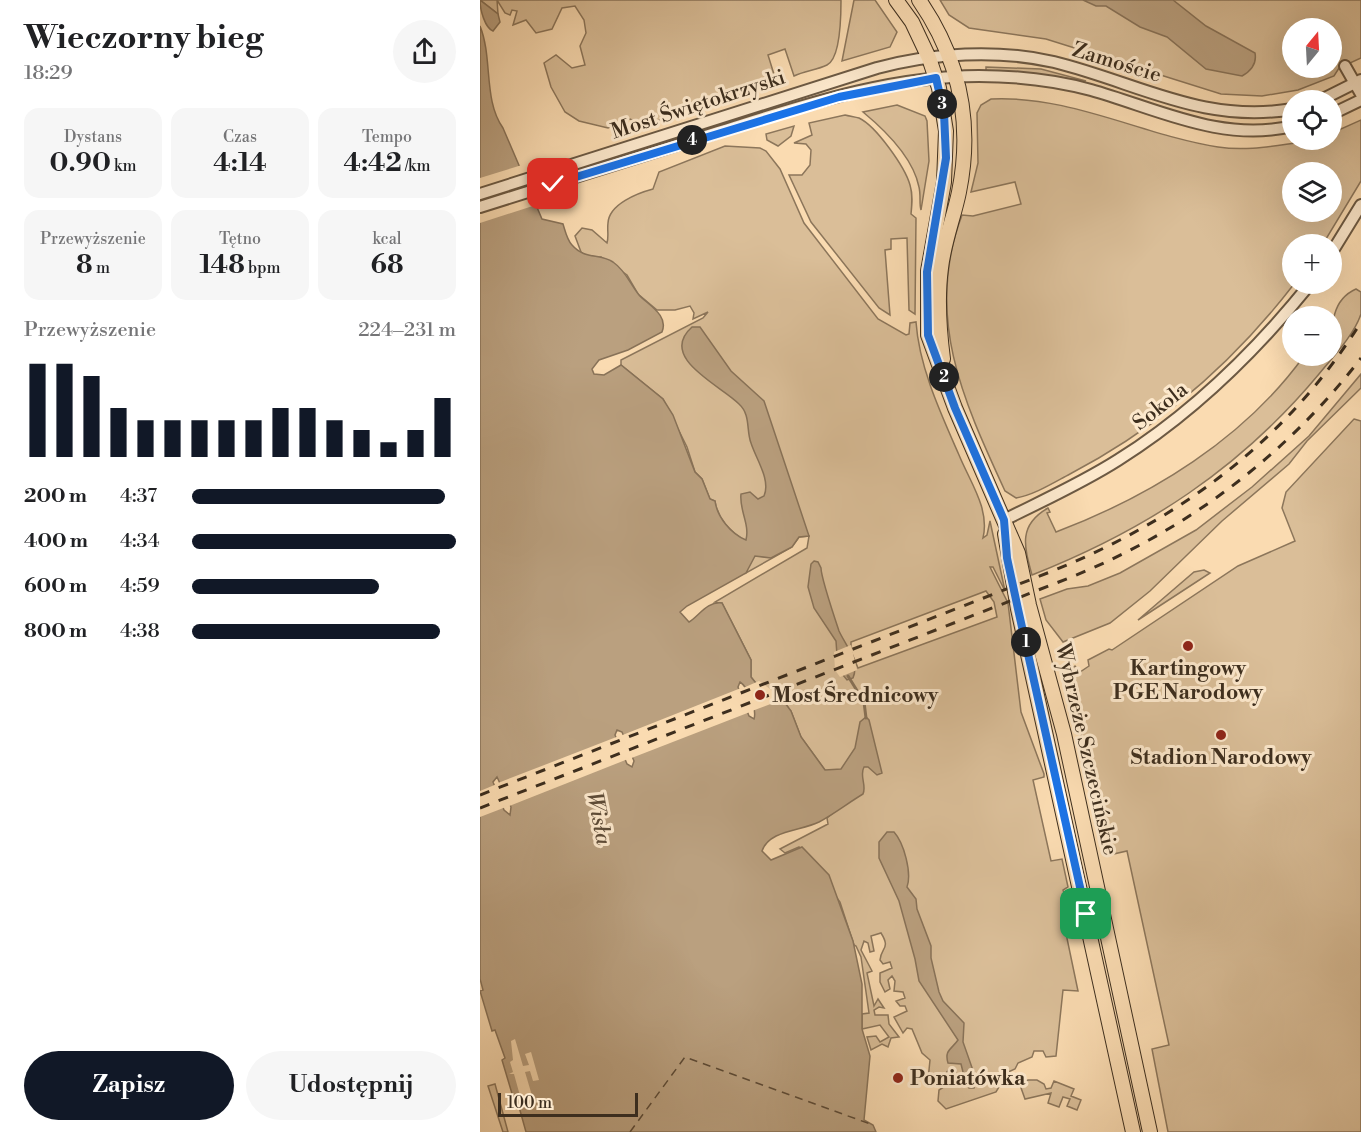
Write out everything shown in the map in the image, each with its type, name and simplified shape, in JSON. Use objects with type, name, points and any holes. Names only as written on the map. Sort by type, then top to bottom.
[{"type":"main road","name":"Wybrzeże Szczecińskie","points":[[896,0],[912,22],[929,58],[944,113],[946,158],[927,272],[928,335],[955,408],[1018,553],[1029,605],[1064,734],[1150,1132]]},
{"type":"main road","name":"Wybrzeże Szczecińskie","points":[[919,0],[950,56],[962,105],[965,148],[959,190],[940,269],[939,319],[945,379]]},
{"type":"main road","name":"Wybrzeże Szczecińskie","points":[[1004,520],[1007,558],[1133,1132]]},
{"type":"street","name":"Zamoście","points":[[929,58],[1007,56],[1053,62],[1219,111],[1251,113],[1282,110]]},
{"type":"street","name":"Most Świętokrzyski","points":[[480,194],[834,81],[895,63],[929,58]]},
{"type":"street","points":[[1345,66],[1358,82],[1361,94]]},
{"type":"street","name":"Zamoście","points":[[936,78],[1012,77],[1076,86],[1209,127],[1255,131],[1282,127]]},
{"type":"street","name":"Most Świętokrzyski","points":[[480,207],[839,97],[936,78]]},
{"type":"street","points":[[1342,90],[1358,82]]},
{"type":"street","points":[[1342,109],[1361,100]]},
{"type":"street","points":[[1342,236],[1361,205]]},
{"type":"street","name":"Sokola","points":[[1004,520],[1115,462],[1170,424],[1243,360],[1301,294]]},
{"type":"shaded area","points":[[480,0],[497,0],[498,14]]},
{"type":"shaded area","points":[[497,0],[841,0],[838,45],[832,61],[827,65],[794,76],[785,49],[768,55],[777,84],[644,125],[630,119],[608,128],[579,121],[565,112],[551,87],[544,63],[556,55],[572,68],[585,65],[580,46],[586,33],[584,20],[575,6],[562,8],[552,29],[536,33],[526,20],[513,25],[517,11],[512,10],[510,15],[505,13]]},
{"type":"shaded area","points":[[854,0],[875,0],[897,32],[890,47],[842,61]]},
{"type":"shaded area","points":[[940,0],[1361,0],[1361,58],[1342,67],[1342,18],[1282,18],[1282,78],[1329,78],[1298,90],[1282,90],[1282,93],[1262,96],[1221,94],[1046,39],[969,28],[949,15]]},
{"type":"shaded area","points":[[986,67],[1041,69],[1086,81],[1027,73],[986,71]]},
{"type":"shaded area","points":[[991,99],[1020,99],[1078,109],[1162,134],[1218,147],[1247,148],[1282,145],[1282,150],[1342,150],[1342,129],[1361,120],[1361,181],[1342,212],[1342,162],[1282,162],[1282,222],[1336,222],[1329,234],[1282,234],[1282,294],[1286,294],[1220,366],[1164,414],[1102,456],[1050,485],[1016,498],[1005,491],[975,424],[954,357],[948,323],[947,288],[951,252],[962,215],[973,216],[1021,204],[1015,182],[971,192],[978,163],[977,113],[981,105]]},
{"type":"shaded area","points":[[897,105],[925,116],[927,121],[929,161],[921,210],[919,187],[911,165],[889,136],[863,112]]},
{"type":"shaded area","points":[[845,115],[859,118],[873,129],[896,158],[910,185],[911,214],[916,218],[915,314],[909,310],[907,238],[891,239],[891,249],[885,250],[890,315],[879,308],[811,222],[789,175],[802,175],[810,165],[811,150],[806,144],[794,143],[812,135],[809,123]]},
{"type":"shaded area","points":[[794,126],[791,136],[778,146],[767,140],[766,134]]},
{"type":"shaded area","points":[[725,146],[760,148],[766,151],[780,169],[804,223],[878,319],[906,335],[909,334],[910,323],[916,322],[921,356],[932,390],[981,506],[984,517],[983,538],[987,535],[990,521],[1005,591],[993,567],[990,567],[1008,603],[1021,712],[1044,774],[1044,777],[1033,780],[1051,861],[1062,859],[1068,887],[1063,890],[1064,893],[1069,892],[1075,921],[1064,924],[1078,991],[1063,990],[1056,1056],[1046,1057],[1043,1051],[1034,1051],[1032,1057],[1018,1063],[1015,1069],[1008,1072],[996,1092],[946,1109],[938,1101],[939,1090],[953,1081],[956,1072],[949,1069],[939,1083],[931,1084],[928,1080],[930,1060],[922,1053],[912,1029],[907,1028],[903,1033],[894,1017],[907,1011],[905,1006],[900,1006],[896,1001],[905,998],[903,992],[894,991],[895,981],[892,976],[888,980],[890,989],[885,992],[880,982],[880,973],[892,968],[890,962],[883,964],[880,960],[885,945],[881,933],[871,936],[874,951],[870,952],[868,943],[864,941],[861,950],[872,971],[867,973],[874,1006],[878,999],[884,1008],[879,1007],[874,1010],[875,1015],[888,1015],[889,1024],[899,1037],[891,1038],[888,1047],[882,1044],[871,1050],[867,1037],[876,1036],[880,1042],[889,1037],[880,1025],[862,1029],[862,1014],[869,1013],[861,957],[854,945],[840,902],[799,847],[785,853],[780,849],[828,824],[827,818],[839,808],[825,770],[801,737],[791,711],[785,703],[759,687],[751,677],[751,660],[722,603],[715,602],[807,548],[809,536],[799,537],[792,547],[746,573],[771,488],[751,544],[733,532],[723,521],[715,501],[710,499],[702,479],[695,472],[687,447],[663,399],[621,365],[621,360],[703,318],[708,312],[693,319],[694,313],[690,306],[675,310],[657,310],[638,294],[627,275],[601,257],[589,258],[581,252],[575,236],[582,228],[592,230],[607,243],[608,223],[613,210],[625,200],[653,189],[659,172]],"holes":[[[986,591],[994,602],[997,617],[858,668],[851,651],[851,642]]]},
{"type":"shaded area","points":[[1356,289],[1361,292],[1361,314],[1342,346],[1342,306],[1338,306],[1347,294]]},
{"type":"shaded area","points":[[1296,366],[1326,366],[1289,408],[1257,439],[1189,493],[1114,538],[1032,575],[1027,555],[1026,537],[1028,529],[1038,515],[1048,508],[1050,512],[1047,513],[1056,532],[1126,501],[1193,462],[1224,439],[1280,386]]},
{"type":"shaded area","points":[[1361,374],[1361,388],[1307,441],[1289,464],[1222,521],[1150,591],[1110,623],[1063,642],[1046,620],[1040,599],[1067,589],[1088,586],[1120,573],[1196,530],[1252,487],[1309,436]]},
{"type":"shaded area","name":"Stadion Narodowy","points":[[1354,419],[1361,421],[1361,1132],[1168,1132],[1152,1049],[1169,1045],[1127,851],[1109,855],[1067,673],[1075,666],[1080,672],[1089,666],[1088,660],[1109,649],[1112,650],[1238,566],[1295,541],[1282,508],[1286,492]]},
{"type":"shaded area","points":[[1204,570],[1210,573],[1138,620],[1194,572]]},
{"type":"shaded area","points":[[1028,1080],[1037,1080],[1044,1084],[1046,1089],[1051,1088],[1054,1081],[1074,1089],[1071,1096],[1081,1100],[1077,1110],[1067,1106],[1070,1099],[1063,1097],[1059,1107],[1048,1103],[1051,1093],[1025,1099],[1020,1085]]},
{"type":"shaded area","points":[[495,1084],[508,1132],[503,1132],[488,1086]]},
{"type":"water","points":[[480,0],[498,14],[500,22],[493,31],[483,18]]},
{"type":"water","points":[[1083,0],[1173,0],[1206,26],[1255,53],[1254,64],[1242,76],[1206,69],[1167,37],[1140,27],[1106,6],[1096,6]]},
{"type":"water","name":"Wisła","points":[[480,26],[484,38],[493,105],[542,219],[563,224],[569,240],[577,250],[613,262],[625,273],[639,295],[663,320],[662,332],[628,350],[599,360],[592,369],[594,374],[604,375],[621,365],[663,399],[673,415],[695,472],[702,479],[710,499],[715,501],[726,524],[735,534],[746,540],[747,528],[741,494],[750,492],[758,499],[764,496],[766,483],[751,443],[743,408],[696,370],[682,350],[683,338],[692,327],[700,327],[731,371],[764,401],[809,536],[799,537],[792,547],[771,558],[755,556],[746,573],[680,612],[689,622],[712,604],[722,603],[751,660],[751,677],[759,687],[785,703],[791,711],[801,737],[825,770],[841,769],[855,748],[860,722],[866,717],[869,720],[882,773],[877,775],[868,767],[864,767],[863,794],[819,822],[778,835],[766,844],[762,851],[771,860],[802,847],[829,875],[853,941],[862,984],[862,1029],[870,1056],[864,1120],[873,1125],[876,1132],[526,1132],[516,1096],[513,1097],[502,1060],[505,1058],[495,1030],[492,1031],[480,991],[483,990],[480,979]],"holes":[[[740,682],[751,699],[754,719],[749,716],[738,687]],[[617,730],[622,732],[634,761],[632,767],[627,764],[615,735]],[[497,777],[511,807],[510,815],[504,810],[493,782]]]},
{"type":"water","points":[[814,561],[818,562],[821,568],[839,631],[855,666],[853,678],[847,680],[838,669],[836,641],[814,608],[808,587],[811,564]]},
{"type":"water","points":[[887,832],[894,832],[904,851],[908,866],[907,887],[916,899],[917,909],[931,946],[931,958],[939,992],[943,1001],[964,1023],[963,1042],[976,1079],[974,1088],[969,1088],[967,1083],[959,1080],[963,1072],[961,1064],[948,1063],[948,1052],[958,1040],[919,981],[899,901],[879,858],[879,842]]},
{"type":"pier","points":[[522,165],[539,204],[480,223],[480,178]]},
{"type":"pier","points":[[851,645],[857,670],[840,677],[835,670],[834,652]]},
{"type":"pier","points":[[759,681],[784,699],[752,711],[743,688]]},
{"type":"pier","points":[[741,688],[750,712],[629,759],[620,736]]},
{"type":"pier","points":[[619,736],[628,759],[507,807],[498,783]]},
{"type":"pier","points":[[497,784],[506,807],[480,817],[480,791]]},
{"type":"pier","points":[[515,1039],[523,1066],[529,1065],[525,1054],[531,1052],[539,1080],[533,1081],[530,1071],[525,1072],[533,1099],[522,1103],[514,1074],[509,1074],[513,1072],[510,1062],[513,1060],[511,1041]]},
{"type":"waterway","points":[[848,676],[864,702],[866,718]]},
{"type":"ferry route","points":[[630,1132],[685,1057],[873,1125]]},
{"type":"railway","points":[[480,795],[1050,572],[1143,528],[1226,472],[1264,440],[1332,365],[1361,322]]},
{"type":"railway","points":[[480,808],[1069,578],[1111,559],[1152,538],[1230,488],[1299,428],[1361,358]]},
{"type":"place","name":"Kartingowy PGE Narodowy","points":[[1188,646]]},
{"type":"place","name":"Most Średnicowy","points":[[760,695]]},
{"type":"place","name":"Stadion Narodowy","points":[[1221,735]]},
{"type":"place","name":"Poniatówka","points":[[898,1078]]},
{"type":"route","points":[[553,184],[773,115],[890,85],[936,78],[944,113],[946,158],[940,206],[927,272],[928,335],[955,408],[1004,520],[1007,558],[1086,914]]}]
